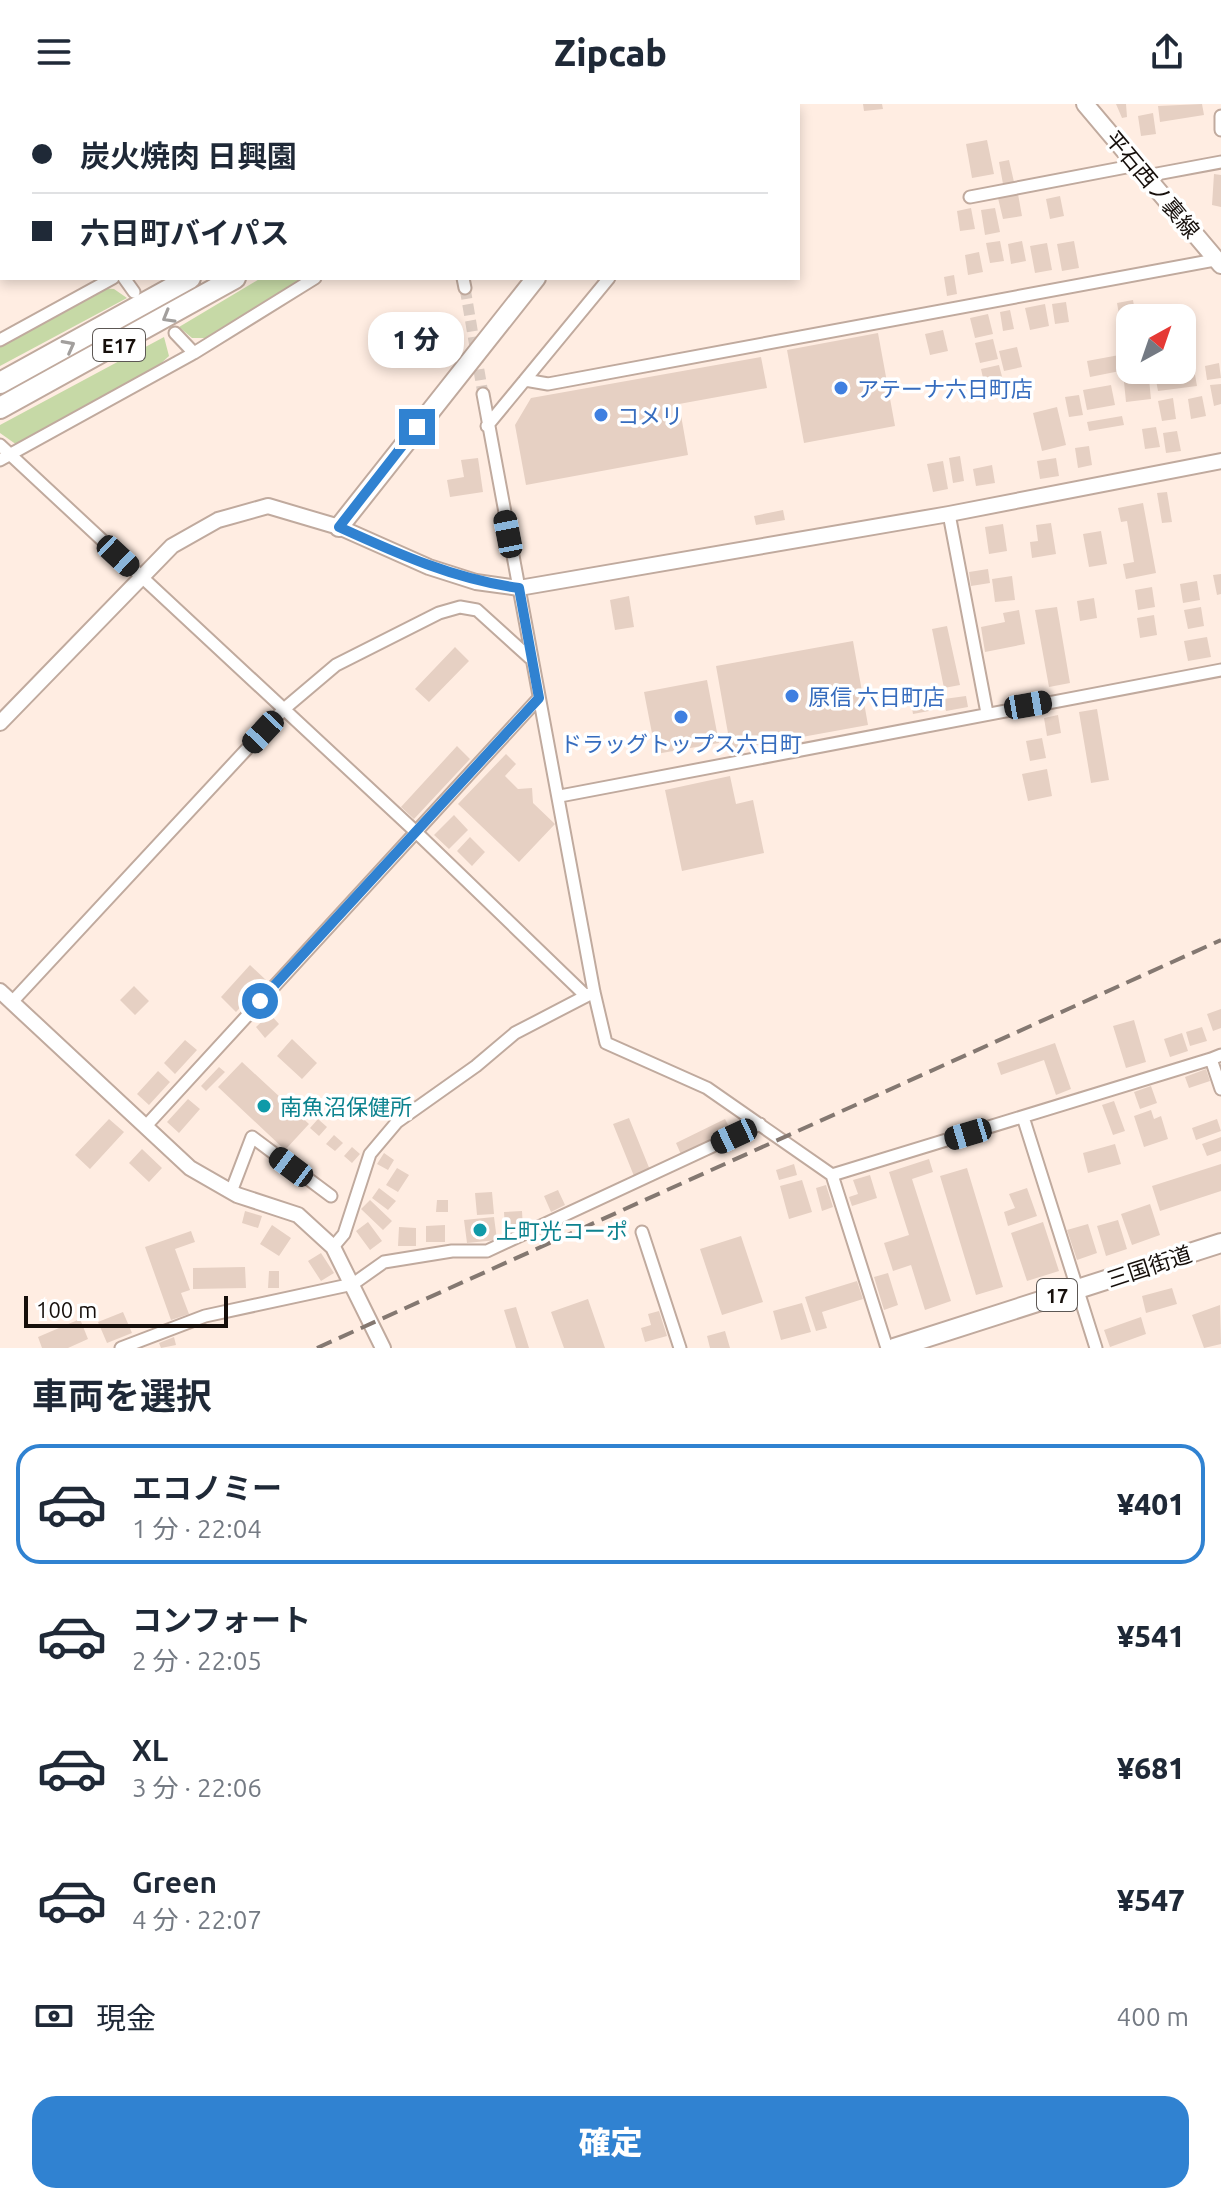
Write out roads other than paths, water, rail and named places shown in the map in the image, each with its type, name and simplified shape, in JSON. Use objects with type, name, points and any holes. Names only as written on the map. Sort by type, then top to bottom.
[{"type":"highway","name":"E17","points":[[0,383],[186,280]]},
{"type":"highway","name":"E17","points":[[0,408],[231,280]]},
{"type":"highway","points":[[339,527],[534,280]]},
{"type":"highway","name":"三国街道","points":[[894,1348],[1221,1243]]},
{"type":"main road","name":"平石西ノ裏線","points":[[1085,104],[1220,261]]},
{"type":"street","points":[[1221,116],[1221,130]]},
{"type":"street","points":[[970,197],[1141,170],[1221,162]]},
{"type":"street","points":[[525,380],[548,384],[1220,261]]},
{"type":"street","points":[[0,340],[109,280]]},
{"type":"street","points":[[125,280],[134,292]]},
{"type":"street","points":[[5,458],[194,353],[312,280]]},
{"type":"street","points":[[487,426],[607,280]]},
{"type":"street","points":[[175,333],[194,353]]},
{"type":"street","points":[[483,394],[530,658],[560,796],[590,994],[606,1043],[707,1088],[832,1175],[887,1348]]},
{"type":"street","points":[[0,445],[5,458],[140,576],[590,994]]},
{"type":"street","points":[[0,723],[172,546],[218,520],[268,506],[339,527],[429,567],[476,582],[519,588],[949,514],[1221,461]]},
{"type":"street","points":[[949,514],[987,713]]},
{"type":"street","points":[[12,1002],[284,709],[336,665],[439,613],[460,607],[477,610],[530,658]]},
{"type":"street","points":[[560,796],[1221,670]]},
{"type":"street","points":[[145,1127],[539,698]]},
{"type":"street","points":[[0,991],[190,1168],[231,1192],[298,1215],[333,1247],[383,1348]]},
{"type":"street","points":[[333,1247],[344,1234],[370,1154],[397,1122],[476,1066],[515,1033],[590,994]]},
{"type":"street","points":[[832,1175],[1216,1057],[1221,1089]]},
{"type":"street","points":[[1023,1117],[1096,1348]]},
{"type":"street","points":[[121,1348],[205,1316],[353,1284],[384,1262],[452,1251],[487,1251],[760,1124]]},
{"type":"street","points":[[231,1192],[252,1137],[331,1196]]},
{"type":"street","points":[[642,1232],[680,1348]]},
{"type":"tunnel","points":[[465,288],[483,394]]},
{"type":"railway","points":[[317,1348],[1221,940]]},
{"type":"place","name":"アテーナ六日町店","points":[[841,388]]},
{"type":"place","name":"コメリ","points":[[601,415]]},
{"type":"place","name":"原信 六日町店","points":[[792,696]]},
{"type":"place","name":"ドラッグトップス六日町","points":[[681,717]]},
{"type":"place","name":"南魚沼保健所","points":[[264,1106]]},
{"type":"place","name":"上町光コーポ","points":[[480,1230]]}]
